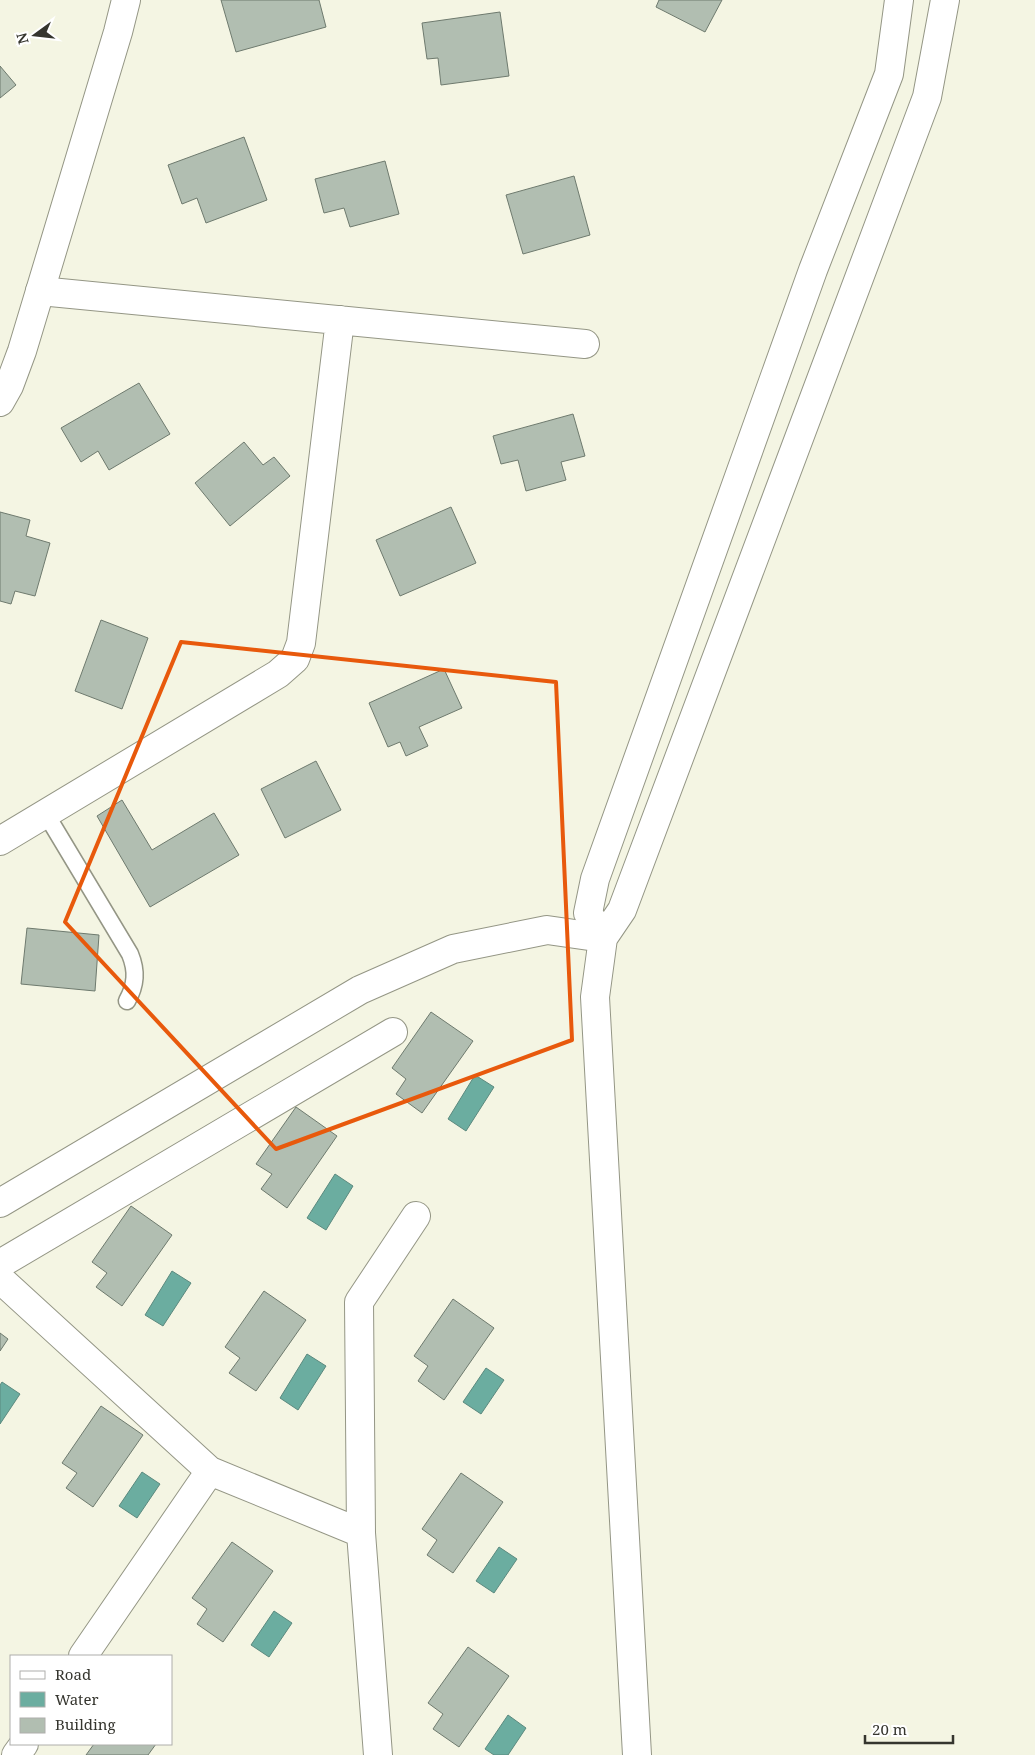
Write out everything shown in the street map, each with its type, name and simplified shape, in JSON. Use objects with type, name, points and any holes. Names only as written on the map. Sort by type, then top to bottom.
[{"type":"street","points":[[0,402],[9,386],[22,351],[116,41],[126,0]]},
{"type":"street","points":[[603,938],[588,912],[595,879],[813,270],[889,74],[899,0]]},
{"type":"street","points":[[637,1755],[595,997],[603,938],[622,910],[927,97],[945,0]]},
{"type":"street","points":[[40,291],[585,344]]},
{"type":"street","points":[[0,841],[278,674],[295,659],[301,643],[340,320]]},
{"type":"street","points":[[0,1203],[360,990],[453,949],[547,930],[603,938]]},
{"type":"street","points":[[0,1264],[393,1032]]},
{"type":"street","points":[[378,1755],[361,1533],[359,1302],[416,1216]]},
{"type":"street","points":[[0,1279],[210,1471],[361,1533]]},
{"type":"street","points":[[84,1655],[210,1471]]},
{"type":"lane","points":[[46,814],[130,954],[134,965],[135,978],[133,990],[127,1001]]},
{"type":"highlighted area","points":[[181,642],[556,682],[572,1040],[276,1149],[65,922]]},
{"type":"water","points":[[475,1075],[494,1087],[466,1131],[448,1119]]},
{"type":"water","points":[[335,1174],[353,1186],[326,1230],[307,1218]]},
{"type":"water","points":[[172,1271],[191,1283],[163,1326],[145,1315]]},
{"type":"water","points":[[307,1354],[326,1366],[298,1410],[280,1398]]},
{"type":"water","points":[[486,1368],[504,1380],[481,1414],[463,1402]]},
{"type":"water","points":[[2,1382],[20,1394],[0,1424],[0,1385]]},
{"type":"water","points":[[142,1472],[160,1484],[137,1518],[119,1506]]},
{"type":"water","points":[[499,1547],[517,1559],[494,1593],[476,1581]]},
{"type":"water","points":[[274,1611],[292,1623],[269,1657],[251,1645]]},
{"type":"water","points":[[508,1715],[526,1728],[508,1755],[494,1755],[485,1749]]},
{"type":"building","points":[[221,0],[319,0],[326,27],[236,52]]},
{"type":"building","points":[[659,0],[722,0],[705,32],[656,7]]},
{"type":"building","points":[[500,12],[509,76],[441,85],[438,58],[427,59],[422,23]]},
{"type":"building","points":[[0,66],[16,85],[0,98]]},
{"type":"building","points":[[244,137],[267,200],[206,223],[197,198],[182,204],[168,165]]},
{"type":"building","points":[[385,161],[399,214],[350,227],[344,208],[324,213],[315,179]]},
{"type":"building","points":[[574,176],[590,235],[523,254],[506,195]]},
{"type":"building","points":[[139,383],[170,434],[109,470],[98,451],[81,462],[61,428]]},
{"type":"building","points":[[573,414],[585,456],[561,462],[566,480],[526,491],[518,460],[501,464],[493,436]]},
{"type":"building","points":[[244,442],[263,465],[274,457],[290,476],[230,526],[195,483]]},
{"type":"building","points":[[451,507],[476,563],[400,596],[376,540]]},
{"type":"building","points":[[0,512],[30,520],[26,536],[50,543],[35,596],[15,591],[11,604],[0,601]]},
{"type":"building","points":[[101,620],[148,638],[122,709],[75,691]]},
{"type":"building","points":[[444,669],[462,708],[419,727],[428,746],[406,756],[400,742],[388,747],[369,703]]},
{"type":"building","points":[[316,761],[341,810],[285,838],[261,789]]},
{"type":"building","points":[[122,800],[152,850],[214,813],[239,855],[150,907],[97,816]]},
{"type":"building","points":[[27,928],[99,935],[95,991],[21,984]]},
{"type":"building","points":[[431,1012],[473,1041],[422,1113],[396,1094],[406,1079],[392,1068]]},
{"type":"building","points":[[296,1107],[337,1136],[287,1208],[261,1189],[272,1174],[256,1164]]},
{"type":"building","points":[[131,1206],[172,1235],[122,1306],[96,1287],[107,1273],[92,1262]]},
{"type":"building","points":[[264,1291],[306,1320],[256,1391],[229,1373],[240,1358],[225,1347]]},
{"type":"building","points":[[453,1299],[494,1328],[444,1400],[418,1381],[428,1366],[414,1356]]},
{"type":"building","points":[[0,1333],[8,1339],[0,1351]]},
{"type":"building","points":[[101,1406],[143,1435],[93,1507],[66,1488],[77,1473],[62,1463]]},
{"type":"building","points":[[461,1473],[503,1502],[453,1573],[427,1555],[437,1540],[422,1529]]},
{"type":"building","points":[[232,1542],[273,1571],[223,1642],[197,1624],[207,1609],[192,1598]]},
{"type":"building","points":[[468,1647],[509,1676],[459,1747],[433,1729],[443,1714],[428,1703]]},
{"type":"building","points":[[93,1745],[155,1745],[148,1755],[86,1755]]}]
